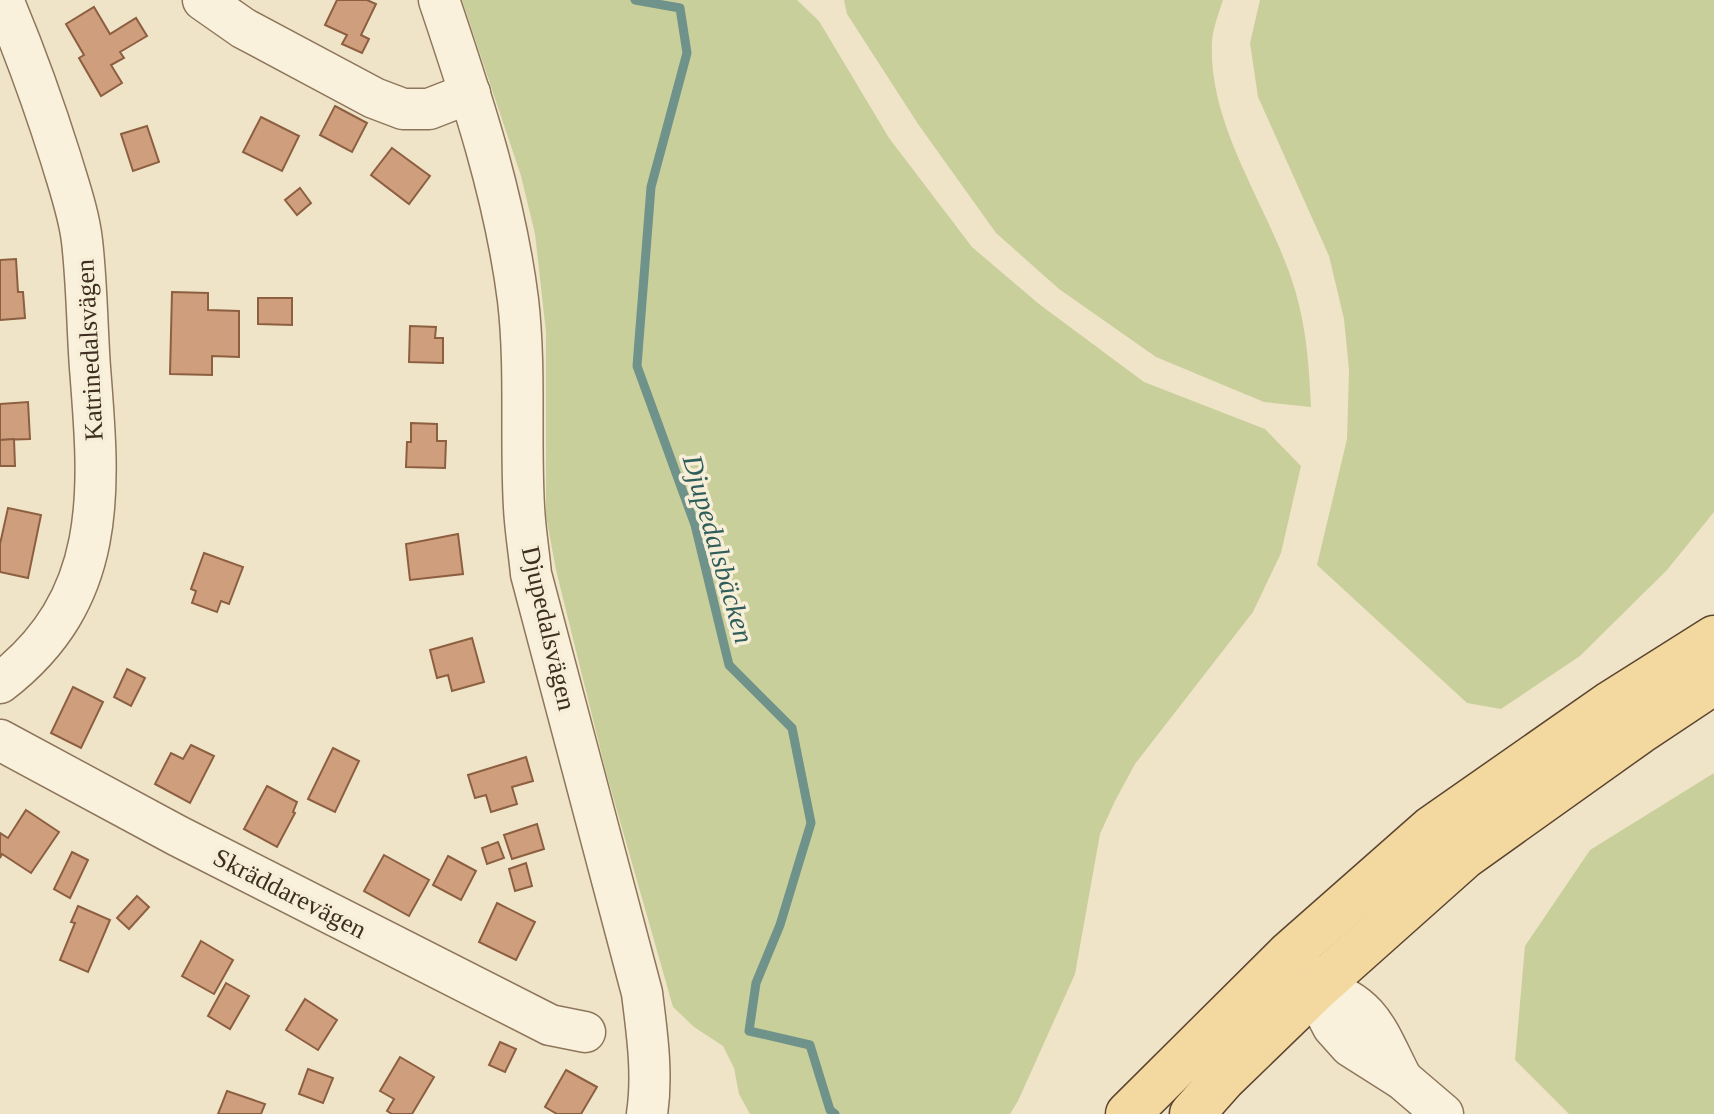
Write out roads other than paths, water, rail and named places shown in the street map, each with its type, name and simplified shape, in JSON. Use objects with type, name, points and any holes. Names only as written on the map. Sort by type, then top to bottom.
[{"type":"main road","points":[[1128,1114],[1289,954],[1432,828],[1611,703],[1714,638]]},
{"type":"main road","points":[[1192,1114],[1224,1078],[1318,987],[1465,856],[1714,682]]},
{"type":"street","name":"Katrinedalsvägen","points":[[0,683],[33,654],[74,596],[92,534],[95,492],[94,413],[82,239],[47,113],[3,0]]},
{"type":"street","points":[[203,0],[243,28],[374,98],[403,109],[429,109],[470,93]]},
{"type":"street","name":"Djupedalsvägen","points":[[439,0],[494,175],[518,301],[524,507],[531,574],[642,993],[648,1043],[647,1114]]},
{"type":"street","name":"Skräddarevägen","points":[[0,740],[178,836],[550,1025],[585,1032]]},
{"type":"street","points":[[1289,954],[1318,987],[1352,1001],[1365,1012],[1402,1079],[1443,1114]]},
{"type":"waterway","name":"Djupedalsbäcken","points":[[635,0],[680,8],[687,53],[651,187],[637,366],[695,525],[729,665],[792,728],[811,823],[780,925],[756,983],[749,1031],[810,1045],[830,1110],[835,1114]]}]
